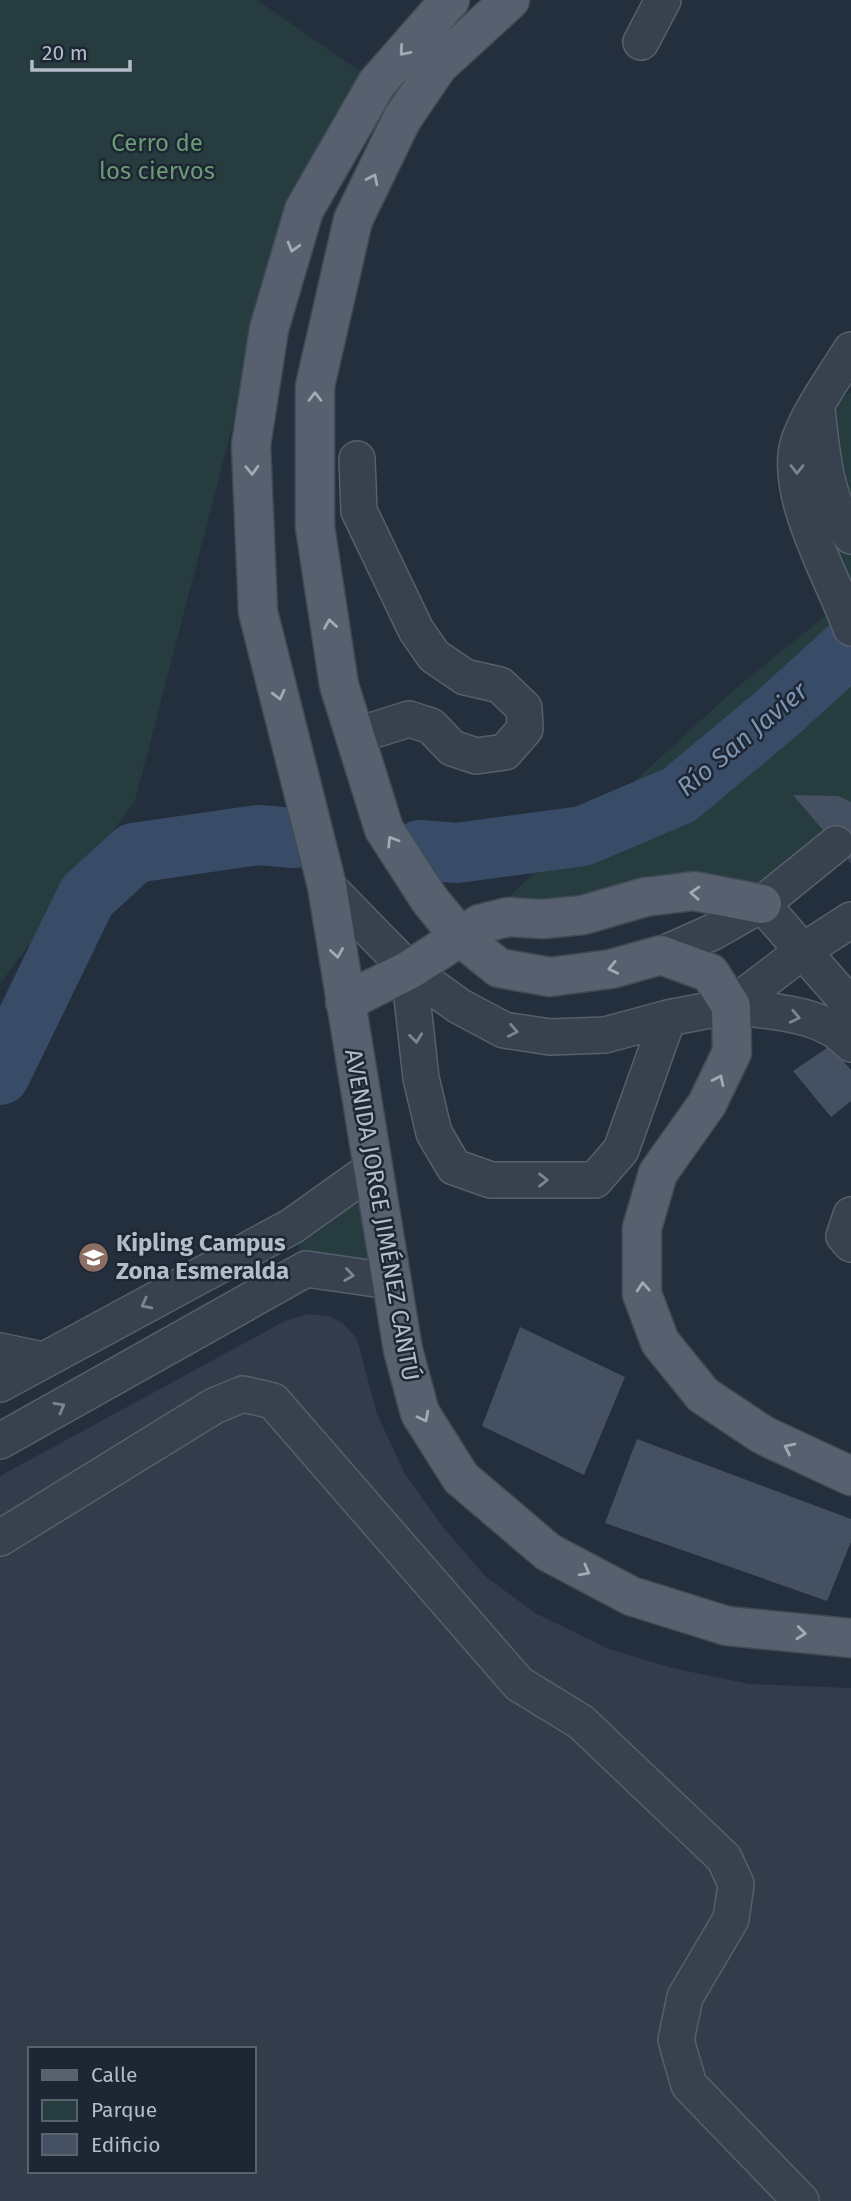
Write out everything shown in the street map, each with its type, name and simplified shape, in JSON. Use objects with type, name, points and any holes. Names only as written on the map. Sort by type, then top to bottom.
[{"type":"main road","name":"AVENIDA JORGE JIMÉNEZ CANTÚ","points":[[450,0],[377,83],[304,210],[269,329],[251,445],[258,612],[327,886],[402,1350],[420,1413],[461,1478],[548,1552],[631,1596],[727,1626],[851,1638]]},
{"type":"main road","points":[[510,0],[438,66],[402,119],[353,220],[315,386],[315,527],[339,685],[384,829],[429,899],[459,936],[499,968],[550,977],[611,969],[662,955],[710,973],[731,1006],[732,1052],[707,1104],[658,1173],[642,1228],[642,1294],[660,1342],[703,1395],[763,1435],[851,1476]]},
{"type":"main road","points":[[345,1002],[409,970],[480,923],[509,917],[543,919],[583,915],[645,897],[694,891],[762,904]]},
{"type":"street","points":[[641,42],[663,0]]},
{"type":"street","points":[[851,350],[817,405],[798,444],[795,474],[805,513],[851,628]]},
{"type":"street","points":[[817,405],[827,486],[839,518],[851,536]]},
{"type":"street","points":[[355,736],[409,719],[432,726],[452,748],[477,756],[505,752],[525,729],[524,708],[500,685],[465,677],[434,656],[416,630],[359,511],[356,459]]},
{"type":"street","points":[[662,955],[713,932],[843,852]]},
{"type":"street","points":[[327,886],[409,970],[459,1006],[504,1030],[550,1037],[605,1035],[668,1018],[731,1006],[849,1028]]},
{"type":"street","points":[[803,951],[830,919],[851,901]]},
{"type":"street","points":[[762,904],[803,951],[849,1028]]},
{"type":"street","points":[[731,1006],[803,951],[851,920]]},
{"type":"street","points":[[409,970],[421,1078],[434,1133],[454,1167],[491,1180],[595,1180],[621,1150],[668,1018]]},
{"type":"street","points":[[0,1384],[292,1226],[372,1169]]},
{"type":"street","points":[[851,1214],[844,1236],[851,1244]]},
{"type":"street","points":[[292,1226],[306,1269]]},
{"type":"street","points":[[0,1441],[306,1269],[390,1281]]},
{"type":"street","points":[[0,1351],[56,1352],[94,1388]]},
{"type":"street","points":[[0,1538],[214,1406],[243,1394],[273,1401],[519,1684],[581,1722],[724,1858],[736,1884],[731,1919],[685,1997],[676,2040],[689,2085],[801,2201]]},
{"type":"shaded area","points":[[308,1314],[328,1316],[343,1323],[357,1339],[377,1414],[405,1474],[443,1527],[485,1576],[535,1613],[609,1649],[672,1668],[749,1684],[851,1688],[851,2201],[0,2201],[0,1476],[285,1321]]},
{"type":"green space","name":"Cerro de los ciervos","points":[[0,0],[257,0],[377,83],[239,401],[135,801],[0,984]]},
{"type":"green space","points":[[851,393],[851,831],[762,903],[480,923],[734,690],[841,603],[825,565],[817,405]]},
{"type":"green space","points":[[372,1169],[390,1281],[306,1269],[292,1226]]},
{"type":"building","points":[[793,795],[838,796],[851,802],[851,863]]},
{"type":"building","points":[[830,1046],[851,1070],[851,1101],[831,1117],[793,1071]]},
{"type":"building","points":[[520,1327],[625,1377],[584,1475],[482,1426]]},
{"type":"building","points":[[637,1439],[851,1519],[851,1542],[827,1601],[605,1523]]},
{"type":"waterway","name":"Río San Javier","points":[[420,850],[457,853],[583,836],[679,795],[775,715],[851,646]]},
{"type":"waterway","name":"Río San Javier","points":[[0,1075],[87,896],[134,853],[258,835],[295,838]]},
{"type":"place","name":"Kipling Campus Zona Esmeralda","points":[[93,1257]]}]
